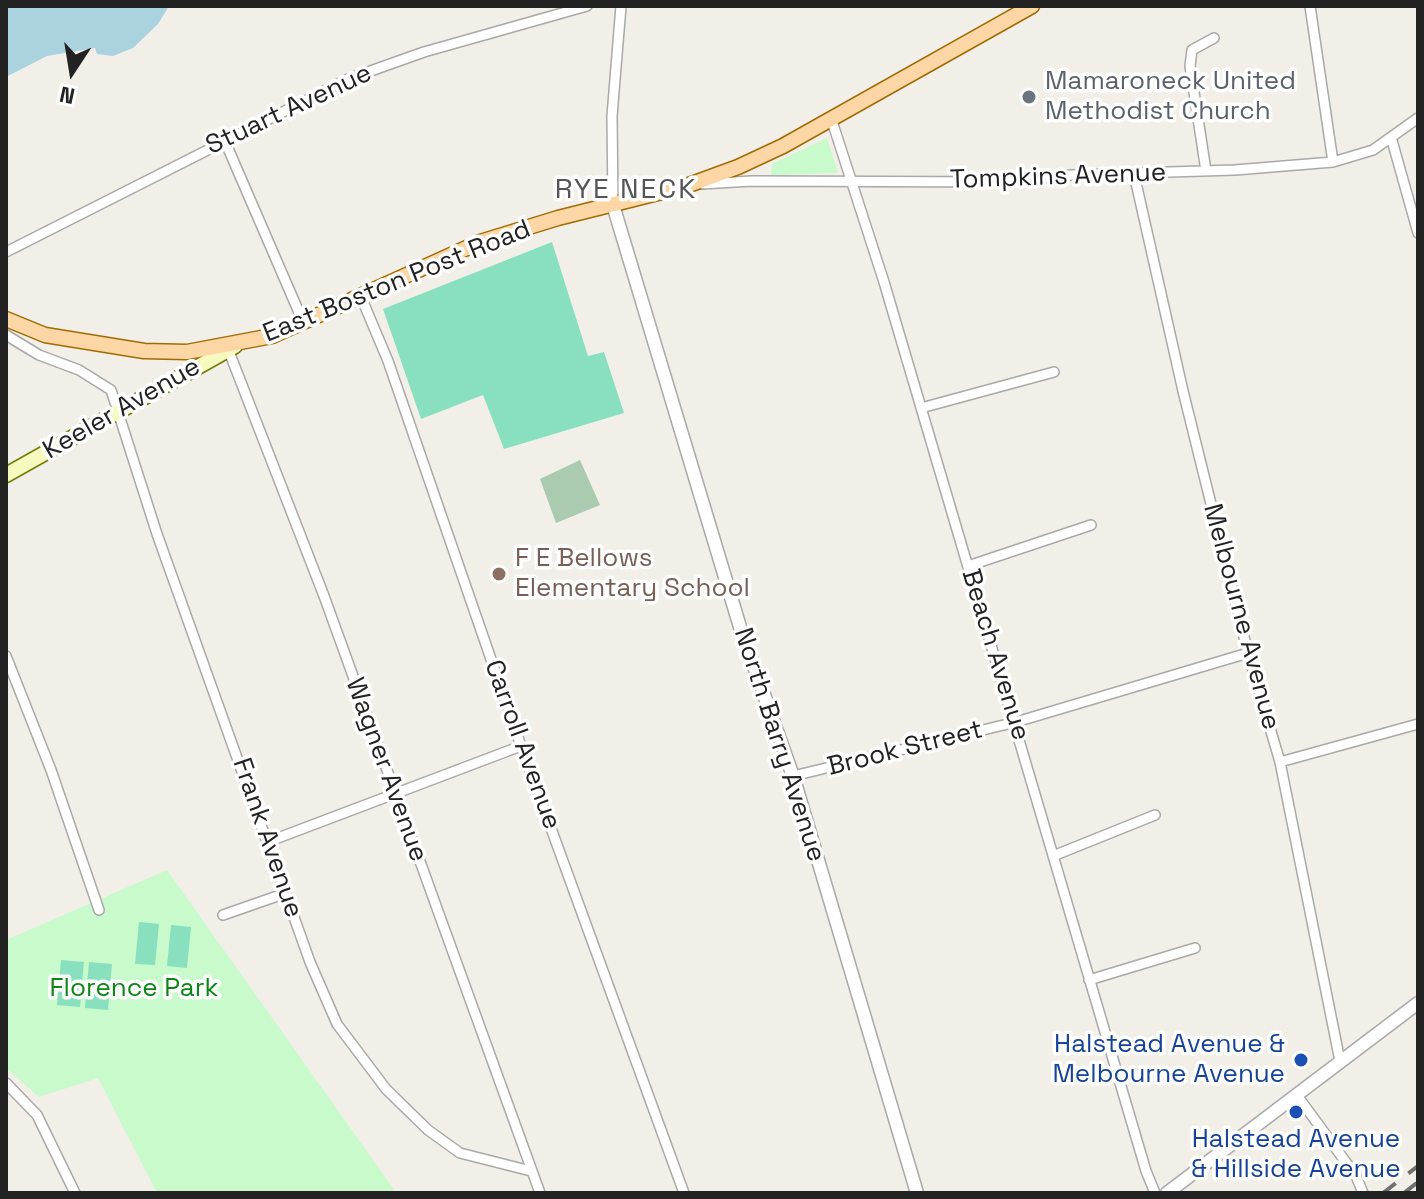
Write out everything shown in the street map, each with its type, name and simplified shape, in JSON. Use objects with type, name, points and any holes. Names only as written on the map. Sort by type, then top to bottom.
[{"type":"main road","name":"East Boston Post Road","points":[[6,319],[45,335],[144,351],[187,352],[234,346],[304,324],[480,242],[686,186],[772,151],[1032,6]]},
{"type":"main road","name":"Keeler Avenue","points":[[6,475],[234,346]]},
{"type":"street","name":"Stuart Avenue","points":[[6,252],[224,139],[348,79],[424,52],[587,6]]},
{"type":"street","points":[[613,205],[612,116],[621,6]]},
{"type":"street","points":[[1310,6],[1333,162]]},
{"type":"street","points":[[1206,171],[1190,66],[1192,50],[1214,38]]},
{"type":"street","name":"Beach Avenue","points":[[831,118],[1016,722],[1089,980],[1155,1193]]},
{"type":"street","name":"Tompkins Avenue","points":[[686,186],[752,181],[1004,182],[1071,175],[1206,171],[1333,162],[1373,150],[1418,118]]},
{"type":"street","points":[[1391,137],[1418,233]]},
{"type":"street","points":[[224,139],[304,324]]},
{"type":"street","name":"Melbourne Avenue","points":[[1134,174],[1183,391],[1248,653],[1280,762],[1340,1061]]},
{"type":"street","name":"North Barry Avenue","points":[[613,205],[740,627],[793,776],[917,1193]]},
{"type":"street","name":"Carroll Avenue","points":[[361,297],[388,361],[521,746],[684,1193]]},
{"type":"street","points":[[6,335],[39,355],[111,390],[118,410]]},
{"type":"street","name":"Wagner Avenue","points":[[234,346],[540,1193]]},
{"type":"street","points":[[921,408],[1054,372]]},
{"type":"street","name":"Frank Avenue","points":[[118,410],[157,534],[270,841],[310,962],[337,1024],[386,1089],[428,1130],[460,1153],[531,1171]]},
{"type":"street","points":[[968,566],[1091,525]]},
{"type":"street","name":"Brook Street","points":[[793,776],[1016,722],[1248,653]]},
{"type":"street","points":[[6,656],[51,770],[99,910]]},
{"type":"street","points":[[1280,762],[1418,724]]},
{"type":"street","points":[[270,841],[521,746]]},
{"type":"street","points":[[1053,856],[1155,815]]},
{"type":"street","points":[[223,915],[286,893]]},
{"type":"street","points":[[1089,980],[1195,948]]},
{"type":"street","points":[[1167,1193],[1418,1003]]},
{"type":"street","points":[[6,1083],[37,1115],[75,1193]]},
{"type":"street","points":[[1296,1094],[1356,1176],[1362,1191]]},
{"type":"green space","points":[[827,138],[838,173],[771,175],[772,164]]},
{"type":"green space","points":[[552,242],[588,356],[604,352],[624,413],[504,449],[483,395],[421,419],[383,309]]},
{"type":"green space","points":[[580,460],[600,505],[556,523],[540,479]]},
{"type":"green space","name":"Florence Park","points":[[167,870],[395,1193],[157,1193],[98,1078],[39,1097],[6,1068],[6,940]]},
{"type":"green space","points":[[139,922],[159,924],[155,965],[135,964]]},
{"type":"green space","points":[[171,925],[191,927],[187,968],[167,966]]},
{"type":"green space","points":[[61,960],[84,962],[80,1007],[57,1005]]},
{"type":"green space","points":[[89,962],[112,964],[108,1010],[85,1008]]},
{"type":"water","points":[[6,6],[169,6],[158,24],[133,48],[113,56],[97,54],[95,48],[47,56],[6,77]]},
{"type":"railway","points":[[1383,1193],[1418,1166]]},
{"type":"railway","points":[[1404,1193],[1418,1182]]},
{"type":"place","name":"Mamaroneck United Methodist Church","points":[[1029,97]]},
{"type":"place","name":"F E Bellows Elementary School","points":[[499,574]]},
{"type":"place","name":"Halstead Avenue & Melbourne Avenue","points":[[1301,1060]]},
{"type":"place","name":"Halstead Avenue & Hillside Avenue","points":[[1296,1112]]},
{"type":"district","name":"RYE NECK","points":[[626,190]]}]
